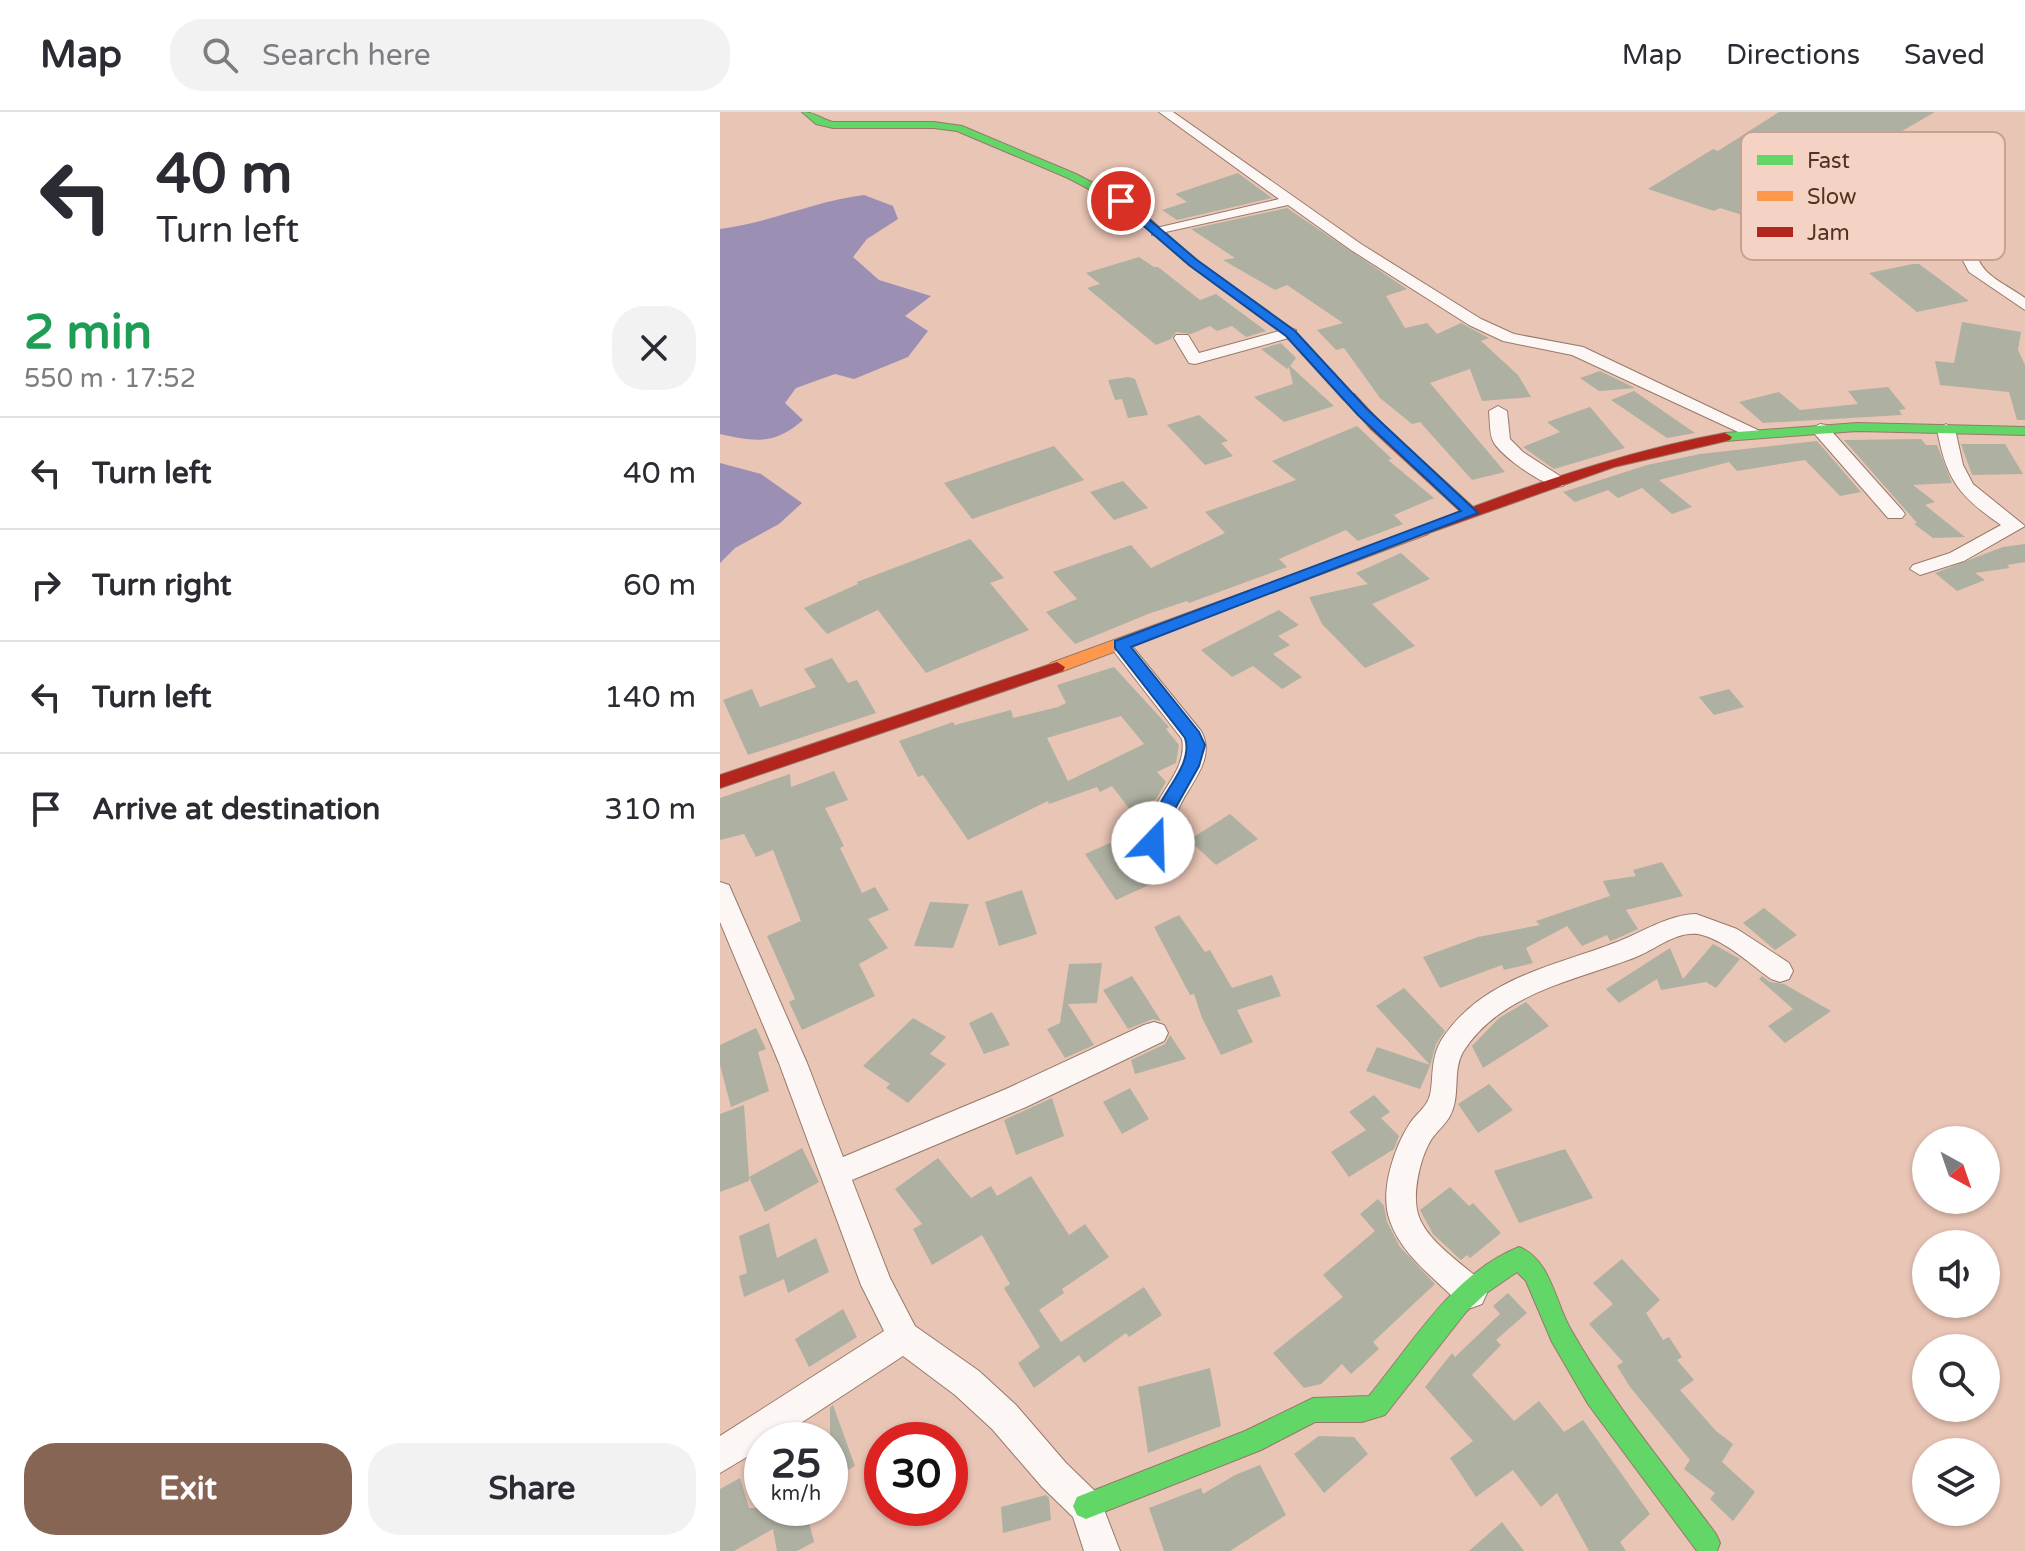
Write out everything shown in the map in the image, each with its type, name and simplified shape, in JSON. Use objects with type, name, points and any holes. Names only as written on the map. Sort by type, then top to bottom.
[{"type":"street","points":[[807,112],[819,122],[833,125],[934,125],[959,128],[1114,196],[1193,263],[1290,333],[1369,419],[1471,513]]},
{"type":"street","points":[[1165,112],[1356,247],[1500,335],[1567,347],[1755,433]]},
{"type":"street","points":[[1157,232],[1292,200]]},
{"type":"street","points":[[1970,260],[1974,269],[2025,305]]},
{"type":"street","points":[[1182,338],[1195,359],[1290,333]]},
{"type":"street","points":[[1498,411],[1501,440],[1517,456],[1556,482]]},
{"type":"street","points":[[1820,429],[1895,514]]},
{"type":"street","points":[[720,782],[1120,645],[1471,513],[1658,448],[1755,433],[1820,429],[1946,429],[2023,436]]},
{"type":"street","points":[[1946,429],[1956,476],[1969,492],[2020,525]]},
{"type":"street","points":[[1920,569],[1957,557],[2020,525]]},
{"type":"street","points":[[1120,645],[1193,737],[1196,745],[1190,766],[1167,807],[1153,843]]},
{"type":"street","points":[[720,892],[793,1063],[877,1285],[904,1337],[967,1383],[1004,1417],[1054,1475],[1086,1506],[1102,1551]]},
{"type":"street","points":[[1471,1293],[1410,1231],[1402,1213],[1402,1199],[1414,1146],[1440,1106],[1443,1064],[1464,1032],[1492,1006],[1535,980],[1620,952],[1690,924],[1714,929],[1780,971]]},
{"type":"street","points":[[834,1174],[1016,1098],[1154,1033]]},
{"type":"street","points":[[1086,1506],[1252,1441],[1313,1410],[1324,1407],[1368,1411],[1376,1406],[1471,1293],[1519,1258],[1527,1264],[1564,1343],[1601,1401],[1656,1479],[1707,1543]]},
{"type":"street","points":[[720,1456],[904,1337]]},
{"type":"shaded area","points":[[864,195],[893,206],[898,219],[867,239],[853,257],[879,280],[931,296],[905,316],[928,331],[908,357],[854,379],[835,374],[796,388],[785,403],[803,420],[783,434],[754,440],[720,434],[720,229]]},
{"type":"shaded area","points":[[720,463],[761,474],[802,503],[779,524],[735,548],[720,563]]},
{"type":"building","points":[[1779,112],[1935,112],[1900,132],[1748,132]]},
{"type":"building","points":[[1741,136],[1741,215],[1720,208],[1714,211],[1648,189],[1713,149],[1718,151]]},
{"type":"building","points":[[1238,173],[1272,198],[1177,220],[1162,210],[1187,202],[1175,194]]},
{"type":"building","points":[[1287,208],[1407,289],[1386,296],[1405,328],[1427,323],[1437,334],[1461,323],[1489,338],[1481,341],[1518,375],[1531,397],[1482,401],[1470,369],[1430,383],[1505,472],[1472,480],[1420,422],[1412,424],[1380,398],[1344,348],[1336,350],[1317,330],[1343,323],[1287,285],[1275,290],[1223,260],[1235,258],[1191,229]]},
{"type":"building","points":[[1139,257],[1158,267],[1200,300],[1216,294],[1266,331],[1246,337],[1232,326],[1217,331],[1210,326],[1191,334],[1176,332],[1171,339],[1156,345],[1087,288],[1100,284],[1086,273]]},
{"type":"building","points":[[1919,264],[1969,301],[1917,312],[1869,273]]},
{"type":"building","points":[[1962,322],[2021,332],[2018,350],[2025,365],[2025,420],[2017,420],[2009,392],[1940,385],[1935,361],[1954,363]]},
{"type":"building","points":[[1281,343],[1296,358],[1290,366],[1334,406],[1284,422],[1254,397],[1293,384],[1289,367],[1287,369],[1261,349]]},
{"type":"building","points":[[1600,371],[1635,388],[1599,391],[1580,378]]},
{"type":"building","points":[[1135,379],[1148,415],[1128,418],[1122,399],[1115,400],[1108,380]]},
{"type":"building","points":[[1888,387],[1906,409],[1899,410],[1902,415],[1763,423],[1739,402],[1779,392],[1800,410],[1858,404],[1848,391]]},
{"type":"building","points":[[1634,391],[1695,433],[1667,438],[1611,400]]},
{"type":"building","points":[[1590,407],[1625,448],[1554,469],[1523,447],[1560,432],[1547,422]]},
{"type":"building","points":[[1199,415],[1228,441],[1221,443],[1233,456],[1205,465],[1167,425]]},
{"type":"building","points":[[1357,426],[1392,459],[1388,460],[1434,498],[1394,515],[1403,524],[1358,541],[1346,530],[1279,559],[1287,567],[1189,603],[1187,601],[1148,614],[1075,644],[1046,612],[1077,599],[1053,572],[1131,545],[1151,568],[1225,533],[1205,512],[1296,480],[1272,461]]},
{"type":"building","points":[[1921,439],[1926,445],[1937,445],[1952,483],[1913,485],[1935,502],[1925,505],[1965,537],[1933,538],[1914,524],[1917,523],[1844,440]]},
{"type":"building","points":[[1817,441],[1861,492],[1840,496],[1805,460],[1737,471],[1729,462],[1659,480],[1692,507],[1672,514],[1642,488],[1618,498],[1608,490],[1575,502],[1563,492],[1647,465],[1700,454]]},
{"type":"building","points":[[1961,444],[2005,444],[2023,474],[1972,475]]},
{"type":"building","points":[[1054,446],[1084,480],[972,519],[944,483]]},
{"type":"building","points":[[1123,481],[1148,508],[1114,520],[1090,492]]},
{"type":"building","points":[[970,539],[1004,578],[990,583],[1029,630],[926,673],[878,610],[827,634],[804,608],[857,582]]},
{"type":"building","points":[[2025,544],[2025,562],[2007,565],[2010,568],[1975,573],[1985,580],[1957,591],[1935,573],[2003,547]]},
{"type":"building","points":[[1401,553],[1430,579],[1372,604],[1415,646],[1365,668],[1322,624],[1309,597],[1368,584],[1356,573]]},
{"type":"building","points":[[1279,610],[1299,625],[1278,636],[1290,645],[1273,654],[1302,677],[1282,689],[1253,666],[1232,677],[1201,650]]},
{"type":"building","points":[[832,658],[848,683],[857,680],[876,713],[748,755],[723,700],[752,689],[760,707],[816,687],[804,669]]},
{"type":"building","points":[[1114,667],[1169,727],[1166,729],[1179,745],[1176,763],[1157,772],[1166,782],[1156,799],[1131,811],[1112,786],[1100,792],[1097,787],[1049,804],[1048,801],[968,840],[923,775],[918,777],[899,741],[953,722],[955,725],[1011,710],[1013,718],[1058,707],[1066,703],[1057,685]],"holes":[[[1121,716],[1144,744],[1068,781],[1047,738]]]},
{"type":"building","points":[[1729,689],[1744,707],[1714,715],[1699,697]]},
{"type":"building","points":[[834,771],[848,800],[825,808],[862,893],[875,887],[889,910],[868,919],[888,948],[859,964],[875,996],[802,1030],[789,1002],[795,999],[767,936],[801,921],[773,850],[756,857],[744,834],[720,840],[720,798],[790,774],[791,787]]},
{"type":"building","points":[[1230,814],[1258,839],[1216,865],[1189,840]]},
{"type":"building","points":[[1128,835],[1162,879],[1116,900],[1085,854]]},
{"type":"building","points":[[1662,862],[1683,896],[1626,910],[1638,929],[1616,939],[1610,941],[1607,935],[1582,946],[1567,926],[1526,948],[1533,963],[1504,970],[1502,965],[1440,988],[1423,957],[1478,937],[1540,925],[1536,921],[1610,896],[1603,881],[1636,876],[1633,870]]},
{"type":"building","points":[[1022,890],[1037,934],[999,946],[985,902]]},
{"type":"building","points":[[930,902],[969,904],[953,948],[914,946]]},
{"type":"building","points":[[1764,908],[1797,935],[1775,950],[1743,923]]},
{"type":"building","points":[[1179,915],[1205,952],[1210,950],[1232,988],[1272,975],[1281,996],[1237,1010],[1253,1042],[1221,1055],[1194,994],[1190,995],[1154,927]]},
{"type":"building","points":[[1713,944],[1740,959],[1716,988],[1706,982],[1661,990],[1657,979],[1619,1003],[1606,989],[1670,948],[1683,979]]},
{"type":"building","points":[[1102,963],[1097,1003],[1068,1004],[1094,1045],[1065,1058],[1047,1029],[1060,1023],[1069,964]]},
{"type":"building","points":[[1132,976],[1161,1021],[1153,1019],[1128,1029],[1103,990]]},
{"type":"building","points":[[1762,976],[1770,982],[1784,984],[1831,1011],[1785,1043],[1768,1026],[1793,1009],[1759,979]]},
{"type":"building","points":[[1404,988],[1445,1031],[1436,1044],[1430,1066],[1420,1089],[1366,1071],[1377,1047],[1430,1065],[1376,1006]]},
{"type":"building","points":[[1526,1002],[1549,1026],[1483,1068],[1472,1046],[1499,1018]]},
{"type":"building","points":[[992,1012],[1010,1045],[984,1054],[969,1023]]},
{"type":"building","points":[[913,1018],[946,1037],[930,1054],[946,1064],[908,1103],[886,1088],[890,1084],[863,1066]]},
{"type":"building","points":[[756,1028],[766,1049],[758,1052],[769,1091],[731,1107],[720,1065],[720,1045]]},
{"type":"building","points":[[1170,1035],[1186,1059],[1135,1074],[1131,1060],[1165,1044]]},
{"type":"building","points":[[1489,1084],[1513,1110],[1478,1133],[1458,1104]]},
{"type":"building","points":[[1130,1088],[1149,1119],[1122,1134],[1103,1102]]},
{"type":"building","points":[[1374,1095],[1390,1112],[1381,1118],[1399,1136],[1394,1149],[1349,1177],[1331,1152],[1366,1130],[1349,1112]]},
{"type":"building","points":[[1052,1098],[1064,1136],[1016,1155],[1004,1120]]},
{"type":"building","points":[[744,1105],[749,1181],[720,1192],[720,1114]]},
{"type":"building","points":[[802,1148],[819,1182],[765,1212],[749,1177]]},
{"type":"building","points":[[1565,1149],[1593,1198],[1519,1223],[1494,1171]]},
{"type":"building","points":[[938,1158],[971,1198],[991,1186],[997,1196],[1031,1176],[1069,1235],[1085,1224],[1109,1257],[1062,1289],[1064,1293],[1039,1310],[1061,1342],[1144,1287],[1162,1315],[1129,1337],[1126,1333],[1084,1363],[1079,1355],[1034,1388],[1018,1363],[1040,1347],[1004,1288],[1010,1284],[982,1235],[932,1265],[913,1229],[922,1224],[895,1189]]},
{"type":"building","points":[[1450,1187],[1469,1206],[1473,1203],[1501,1233],[1470,1258],[1467,1255],[1461,1260],[1433,1234],[1420,1210]]},
{"type":"building","points":[[1378,1199],[1384,1206],[1387,1222],[1400,1247],[1435,1284],[1373,1342],[1379,1349],[1351,1374],[1342,1364],[1321,1384],[1304,1388],[1273,1353],[1343,1297],[1323,1275],[1375,1231],[1360,1214]]},
{"type":"building","points":[[769,1223],[777,1258],[816,1238],[829,1272],[788,1293],[784,1279],[744,1297],[739,1276],[747,1273],[739,1236]]},
{"type":"building","points":[[1622,1259],[1660,1300],[1646,1313],[1663,1340],[1669,1337],[1682,1357],[1677,1360],[1694,1380],[1680,1390],[1716,1431],[1733,1444],[1722,1462],[1755,1492],[1733,1521],[1710,1499],[1715,1493],[1684,1469],[1690,1460],[1630,1387],[1617,1366],[1623,1362],[1589,1324],[1613,1304],[1593,1283]]},
{"type":"building","points":[[1508,1293],[1527,1313],[1496,1340],[1501,1345],[1472,1375],[1514,1421],[1539,1401],[1564,1432],[1583,1420],[1650,1514],[1620,1542],[1626,1551],[1589,1551],[1557,1493],[1541,1507],[1513,1470],[1476,1497],[1450,1458],[1473,1441],[1425,1387],[1452,1353],[1455,1357],[1500,1314],[1493,1306]]},
{"type":"building","points":[[843,1309],[857,1337],[809,1367],[795,1339]]},
{"type":"building","points":[[1210,1368],[1221,1426],[1148,1453],[1138,1387]]},
{"type":"building","points":[[833,1405],[839,1422],[830,1422],[830,1408]]},
{"type":"building","points":[[1319,1436],[1354,1437],[1368,1454],[1324,1493],[1294,1454]]},
{"type":"building","points":[[848,1447],[855,1466],[848,1470]]},
{"type":"building","points":[[1260,1465],[1286,1515],[1230,1551],[1164,1551],[1149,1508],[1201,1488],[1203,1494],[1235,1475]]},
{"type":"building","points":[[740,1478],[744,1491],[744,1526],[810,1526],[814,1542],[797,1551],[777,1551],[773,1529],[734,1551],[720,1551],[720,1489]]},
{"type":"building","points":[[1046,1495],[1051,1520],[1003,1533],[1001,1507]]},
{"type":"building","points":[[1502,1522],[1524,1551],[1469,1551]]},
{"type":"traffic: fast","points":[[807,112],[819,122],[833,125],[934,125],[959,128],[1072,176],[1129,206],[1193,263],[1290,333],[1349,397]]},
{"type":"traffic: fast","points":[[1725,437],[1857,427],[2025,431]]},
{"type":"traffic: fast","points":[[1086,1506],[1252,1441],[1313,1410],[1362,1410],[1376,1406],[1458,1304],[1476,1286],[1519,1258],[1534,1273],[1560,1334],[1597,1395],[1707,1543]]},
{"type":"traffic: slow","points":[[1057,667],[1423,531]]},
{"type":"traffic: jam","points":[[1349,397],[1376,426],[1471,513]]},
{"type":"traffic: jam","points":[[1423,531],[1609,464],[1725,437]]},
{"type":"traffic: jam","points":[[720,782],[1057,667]]},
{"type":"route","points":[[1121,201],[1193,263],[1290,333],[1362,412],[1471,513],[1120,645],[1186,727],[1196,745],[1196,754],[1167,807],[1153,843]]}]
